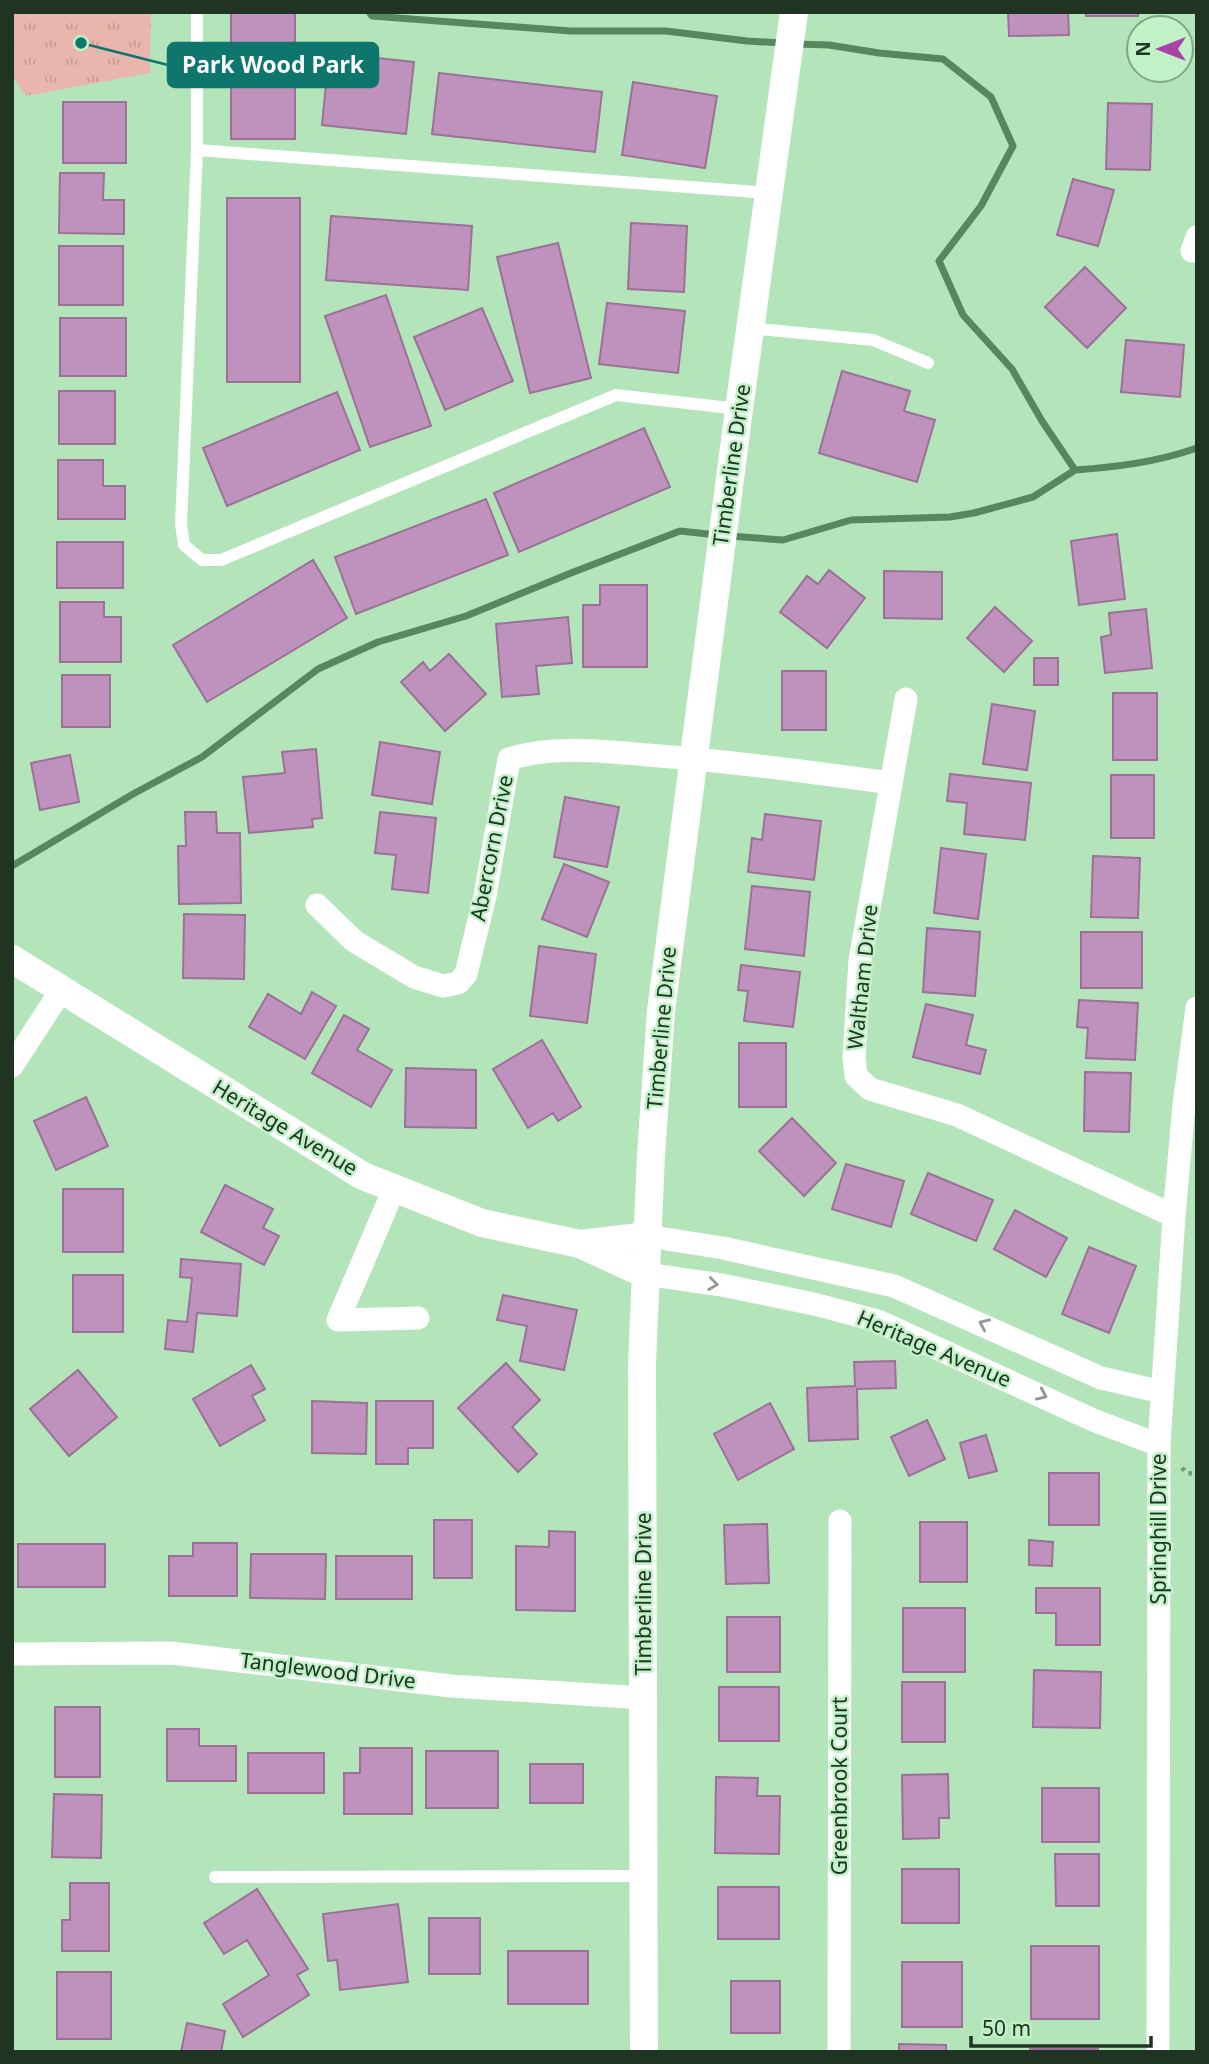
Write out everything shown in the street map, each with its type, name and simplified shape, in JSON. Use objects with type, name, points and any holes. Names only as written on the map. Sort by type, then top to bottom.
[{"type":"street","name":"Timberline Drive","points":[[644,2052],[642,1364],[661,1011],[739,409],[794,12]]},
{"type":"street","name":"Waltham Drive","points":[[906,699],[860,960],[854,1057],[856,1076],[870,1089],[957,1115],[1174,1216]]},
{"type":"street","name":"Abercorn Drive","points":[[317,905],[354,941],[414,977],[443,986],[458,983],[466,974],[485,895],[509,759],[533,752],[585,750],[694,758],[891,783]]},
{"type":"street","name":"Heritage Avenue","points":[[12,959],[363,1176],[482,1223],[580,1244],[645,1274],[722,1285],[814,1304],[878,1321],[1093,1420],[1159,1445]]},
{"type":"street","points":[[12,1066],[62,989]]},
{"type":"street","name":"Springhill Drive","points":[[1158,2052],[1159,1445],[1174,1216],[1184,1105],[1197,1008]]},
{"type":"street","points":[[394,1189],[338,1320],[418,1318]]},
{"type":"street","name":"Heritage Avenue","points":[[580,1244],[647,1236],[723,1248],[894,1286],[1101,1378],[1162,1392]]},
{"type":"street","name":"Greenbrook Court","points":[[839,2052],[840,1521]]},
{"type":"street","name":"Tanglewood Drive","points":[[12,1654],[171,1653],[451,1686],[644,1698]]},
{"type":"lane","points":[[197,12],[197,150],[181,524],[184,545],[202,560],[221,560],[616,395],[739,409]]},
{"type":"lane","points":[[197,150],[769,193]]},
{"type":"lane","points":[[750,328],[873,340],[928,363]]},
{"type":"lane","points":[[215,1877],[644,1877]]},
{"type":"green space","points":[[12,12],[151,12],[150,73],[26,96],[12,76]]},
{"type":"building","points":[[231,12],[295,12],[295,139],[231,139]]},
{"type":"building","points":[[1008,12],[1068,12],[1069,35],[1009,36]]},
{"type":"building","points":[[1086,12],[1138,12],[1125,16],[1086,16]]},
{"type":"building","points":[[329,53],[414,62],[406,134],[322,125]]},
{"type":"building","points":[[439,73],[602,92],[595,152],[432,134]]},
{"type":"building","points":[[633,82],[717,96],[705,168],[622,155]]},
{"type":"building","points":[[63,102],[126,102],[126,163],[63,163]]},
{"type":"building","points":[[1108,103],[1152,104],[1150,170],[1106,169]]},
{"type":"building","points":[[60,173],[104,173],[103,200],[124,200],[124,234],[59,233]]},
{"type":"building","points":[[1073,179],[1114,190],[1098,246],[1057,235]]},
{"type":"building","points":[[227,198],[300,198],[300,382],[227,382]]},
{"type":"building","points":[[331,216],[472,226],[468,290],[326,280]]},
{"type":"building","points":[[631,223],[687,226],[684,292],[628,289]]},
{"type":"building","points":[[558,243],[591,378],[530,393],[497,257]]},
{"type":"building","points":[[59,246],[123,246],[123,305],[59,305]]},
{"type":"building","points":[[1085,267],[1126,308],[1087,348],[1045,307]]},
{"type":"building","points":[[386,295],[431,426],[370,447],[325,316]]},
{"type":"building","points":[[607,303],[685,311],[678,373],[599,364]]},
{"type":"building","points":[[482,308],[513,381],[445,410],[414,337]]},
{"type":"building","points":[[60,318],[126,318],[126,376],[60,376]]},
{"type":"building","points":[[1126,340],[1184,345],[1180,397],[1121,392]]},
{"type":"building","points":[[842,371],[910,391],[904,411],[935,420],[917,482],[819,453]]},
{"type":"building","points":[[59,391],[115,391],[115,444],[59,444]]},
{"type":"building","points":[[337,392],[360,450],[227,506],[203,448]]},
{"type":"building","points":[[644,428],[670,487],[519,552],[494,493]]},
{"type":"building","points":[[58,460],[103,460],[103,486],[125,486],[125,519],[58,519]]},
{"type":"building","points":[[486,499],[508,555],[356,614],[335,557]]},
{"type":"building","points":[[1117,534],[1125,599],[1079,605],[1071,541]]},
{"type":"building","points":[[57,542],[123,542],[123,588],[57,588]]},
{"type":"building","points":[[313,560],[347,618],[207,702],[173,645]]},
{"type":"building","points":[[829,570],[865,598],[827,648],[780,612],[807,576],[818,584]]},
{"type":"building","points":[[884,571],[942,572],[942,619],[884,618]]},
{"type":"building","points":[[600,585],[647,585],[647,667],[583,667],[583,605],[600,605]]},
{"type":"building","points":[[60,602],[104,602],[104,617],[121,617],[121,662],[60,662]]},
{"type":"building","points":[[995,607],[1032,641],[1004,672],[967,638]]},
{"type":"building","points":[[1146,609],[1152,668],[1105,673],[1101,637],[1111,635],[1109,613]]},
{"type":"building","points":[[568,617],[572,663],[536,666],[539,694],[502,697],[496,624]]},
{"type":"building","points":[[449,654],[486,694],[445,731],[401,682],[423,662],[430,671]]},
{"type":"building","points":[[1034,658],[1058,658],[1058,685],[1034,685]]},
{"type":"building","points":[[782,671],[826,671],[826,730],[782,730]]},
{"type":"building","points":[[62,675],[110,675],[110,727],[62,727]]},
{"type":"building","points":[[1113,693],[1157,693],[1157,760],[1113,760]]},
{"type":"building","points":[[992,704],[1035,711],[1027,770],[983,764]]},
{"type":"building","points":[[380,742],[440,752],[432,804],[372,795]]},
{"type":"building","points":[[316,749],[322,818],[312,819],[313,827],[249,833],[243,777],[285,773],[282,752]]},
{"type":"building","points":[[70,755],[79,802],[40,810],[31,763]]},
{"type":"building","points":[[950,774],[1031,783],[1025,840],[964,834],[967,803],[947,801]]},
{"type":"building","points":[[1111,775],[1154,775],[1154,838],[1111,838]]},
{"type":"building","points":[[565,797],[619,807],[607,867],[554,857]]},
{"type":"building","points":[[185,812],[216,812],[217,833],[240,833],[241,903],[179,904],[178,846],[186,846]]},
{"type":"building","points":[[380,812],[436,818],[428,893],[392,889],[396,855],[375,853]]},
{"type":"building","points":[[765,814],[821,821],[814,880],[748,872],[752,838],[762,840]]},
{"type":"building","points":[[941,848],[986,854],[978,919],[934,913]]},
{"type":"building","points":[[1093,856],[1140,858],[1138,918],[1091,917]]},
{"type":"building","points":[[564,864],[609,882],[587,937],[542,919]]},
{"type":"building","points":[[752,886],[810,892],[804,956],[745,949]]},
{"type":"building","points":[[184,914],[245,915],[244,979],[183,978]]},
{"type":"building","points":[[927,928],[980,932],[975,996],[923,992]]},
{"type":"building","points":[[1081,932],[1142,932],[1142,988],[1081,988]]},
{"type":"building","points":[[539,946],[596,954],[587,1023],[530,1016]]},
{"type":"building","points":[[741,965],[800,972],[793,1027],[744,1021],[748,991],[738,990]]},
{"type":"building","points":[[312,992],[336,1006],[305,1059],[249,1027],[268,994],[301,1014]]},
{"type":"building","points":[[1079,1000],[1138,1003],[1135,1060],[1086,1058],[1088,1028],[1077,1027]]},
{"type":"building","points":[[926,1004],[973,1015],[966,1045],[986,1050],[980,1074],[913,1057]]},
{"type":"building","points":[[344,1015],[369,1029],[357,1050],[392,1070],[371,1107],[312,1073]]},
{"type":"building","points":[[542,1040],[581,1107],[558,1121],[553,1113],[528,1128],[493,1069]]},
{"type":"building","points":[[739,1043],[786,1043],[786,1107],[739,1107]]},
{"type":"building","points":[[406,1068],[476,1070],[476,1128],[405,1127]]},
{"type":"building","points":[[1085,1072],[1131,1073],[1129,1132],[1084,1131]]},
{"type":"building","points":[[86,1097],[108,1146],[56,1170],[34,1121]]},
{"type":"building","points":[[792,1118],[836,1163],[804,1196],[759,1151]]},
{"type":"building","points":[[846,1164],[904,1181],[891,1227],[832,1209]]},
{"type":"building","points":[[928,1173],[993,1200],[976,1241],[911,1214]]},
{"type":"building","points":[[225,1185],[273,1209],[263,1228],[279,1236],[264,1265],[201,1232]]},
{"type":"building","points":[[63,1189],[123,1189],[123,1252],[63,1252]]},
{"type":"building","points":[[1015,1210],[1067,1238],[1046,1277],[994,1249]]},
{"type":"building","points":[[1089,1247],[1136,1266],[1109,1333],[1062,1314]]},
{"type":"building","points":[[181,1259],[241,1264],[237,1316],[197,1313],[193,1352],[165,1349],[168,1320],[187,1322],[192,1278],[180,1277]]},
{"type":"building","points":[[73,1275],[123,1275],[123,1332],[73,1332]]},
{"type":"building","points":[[503,1295],[577,1310],[564,1370],[520,1361],[527,1326],[497,1320]]},
{"type":"building","points":[[895,1361],[896,1388],[857,1389],[858,1439],[809,1441],[807,1388],[855,1386],[854,1362]]},
{"type":"building","points":[[506,1363],[540,1400],[512,1427],[537,1454],[518,1472],[458,1408]]},
{"type":"building","points":[[251,1365],[265,1389],[252,1396],[265,1420],[220,1446],[193,1399]]},
{"type":"building","points":[[78,1370],[117,1417],[69,1456],[30,1409]]},
{"type":"building","points":[[312,1401],[367,1403],[366,1454],[312,1453]]},
{"type":"building","points":[[376,1401],[433,1401],[433,1448],[408,1448],[408,1464],[376,1464]]},
{"type":"building","points":[[770,1403],[794,1449],[738,1480],[714,1434]]},
{"type":"building","points":[[927,1420],[945,1459],[909,1476],[891,1437]]},
{"type":"building","points":[[986,1435],[997,1471],[969,1478],[960,1443]]},
{"type":"building","points":[[1049,1473],[1099,1473],[1099,1525],[1049,1525]]},
{"type":"building","points":[[434,1520],[472,1520],[472,1578],[434,1578]]},
{"type":"building","points":[[920,1522],[967,1522],[967,1582],[920,1582]]},
{"type":"building","points":[[767,1524],[769,1583],[726,1584],[724,1525]]},
{"type":"building","points":[[549,1531],[575,1532],[575,1611],[516,1610],[516,1546],[549,1547]]},
{"type":"building","points":[[1029,1540],[1053,1542],[1052,1566],[1029,1565]]},
{"type":"building","points":[[193,1543],[237,1543],[237,1596],[169,1596],[169,1556],[193,1556]]},
{"type":"building","points":[[18,1544],[105,1544],[105,1587],[18,1587]]},
{"type":"building","points":[[251,1554],[326,1554],[325,1599],[250,1598]]},
{"type":"building","points":[[336,1556],[412,1556],[412,1599],[336,1599]]},
{"type":"building","points":[[1036,1588],[1100,1588],[1100,1645],[1056,1645],[1056,1613],[1036,1613]]},
{"type":"building","points":[[903,1608],[965,1608],[965,1672],[903,1672]]},
{"type":"building","points":[[727,1617],[780,1617],[780,1672],[727,1672]]},
{"type":"building","points":[[1034,1670],[1101,1672],[1100,1728],[1033,1727]]},
{"type":"building","points":[[902,1682],[945,1682],[945,1742],[902,1742]]},
{"type":"building","points":[[719,1687],[779,1687],[779,1741],[719,1741]]},
{"type":"building","points":[[55,1707],[100,1707],[100,1777],[55,1777]]},
{"type":"building","points":[[167,1729],[199,1729],[199,1746],[236,1746],[236,1781],[167,1781]]},
{"type":"building","points":[[360,1748],[412,1748],[412,1814],[344,1814],[344,1773],[360,1773]]},
{"type":"building","points":[[426,1751],[498,1751],[498,1808],[426,1808]]},
{"type":"building","points":[[248,1753],[324,1753],[324,1793],[248,1793]]},
{"type":"building","points":[[530,1764],[583,1764],[583,1803],[530,1803]]},
{"type":"building","points":[[948,1774],[949,1818],[939,1818],[939,1838],[903,1839],[902,1775]]},
{"type":"building","points":[[716,1777],[758,1778],[757,1796],[780,1796],[779,1854],[715,1853]]},
{"type":"building","points":[[1042,1788],[1099,1788],[1099,1842],[1042,1842]]},
{"type":"building","points":[[54,1794],[102,1795],[101,1858],[52,1857]]},
{"type":"building","points":[[1055,1854],[1099,1854],[1099,1906],[1056,1906]]},
{"type":"building","points":[[902,1869],[959,1869],[959,1923],[902,1923]]},
{"type":"building","points":[[70,1883],[109,1883],[109,1951],[62,1951],[62,1920],[70,1920]]},
{"type":"building","points":[[718,1887],[779,1887],[779,1939],[718,1939]]},
{"type":"building","points":[[257,1889],[308,1969],[297,1975],[309,1995],[243,2037],[223,2004],[269,1975],[247,1940],[224,1954],[204,1923]]},
{"type":"building","points":[[398,1904],[408,1982],[340,1990],[337,1960],[328,1961],[323,1914]]},
{"type":"building","points":[[429,1918],[480,1918],[480,1974],[429,1974]]},
{"type":"building","points":[[1031,1946],[1099,1946],[1099,2019],[1031,2019]]},
{"type":"building","points":[[508,1951],[588,1951],[588,2004],[508,2004]]},
{"type":"building","points":[[902,1962],[962,1962],[962,2027],[902,2027]]},
{"type":"building","points":[[57,1972],[111,1972],[111,2039],[57,2039]]},
{"type":"building","points":[[731,1981],[780,1981],[780,2033],[731,2033]]},
{"type":"building","points":[[187,2023],[225,2031],[221,2052],[181,2052]]},
{"type":"building","points":[[899,2044],[946,2045],[946,2052],[899,2052]]},
{"type":"building","points":[[1030,2049],[1098,2049],[1098,2052],[1030,2052]]},
{"type":"waterway","points":[[369,12],[372,16],[571,31],[666,31],[783,43]]},
{"type":"waterway","points":[[795,44],[829,45],[943,59],[991,97],[1013,146],[981,206],[939,261],[963,315],[1012,369],[1075,470],[1137,463],[1197,448]]},
{"type":"waterway","points":[[729,536],[783,540],[851,520],[950,517],[974,513],[1033,497],[1075,470]]},
{"type":"waterway","points":[[12,866],[133,794],[202,757],[318,669],[378,642],[466,616],[680,531],[717,535]]},
{"type":"place","name":"Park Wood Park","points":[[81,43]]}]
